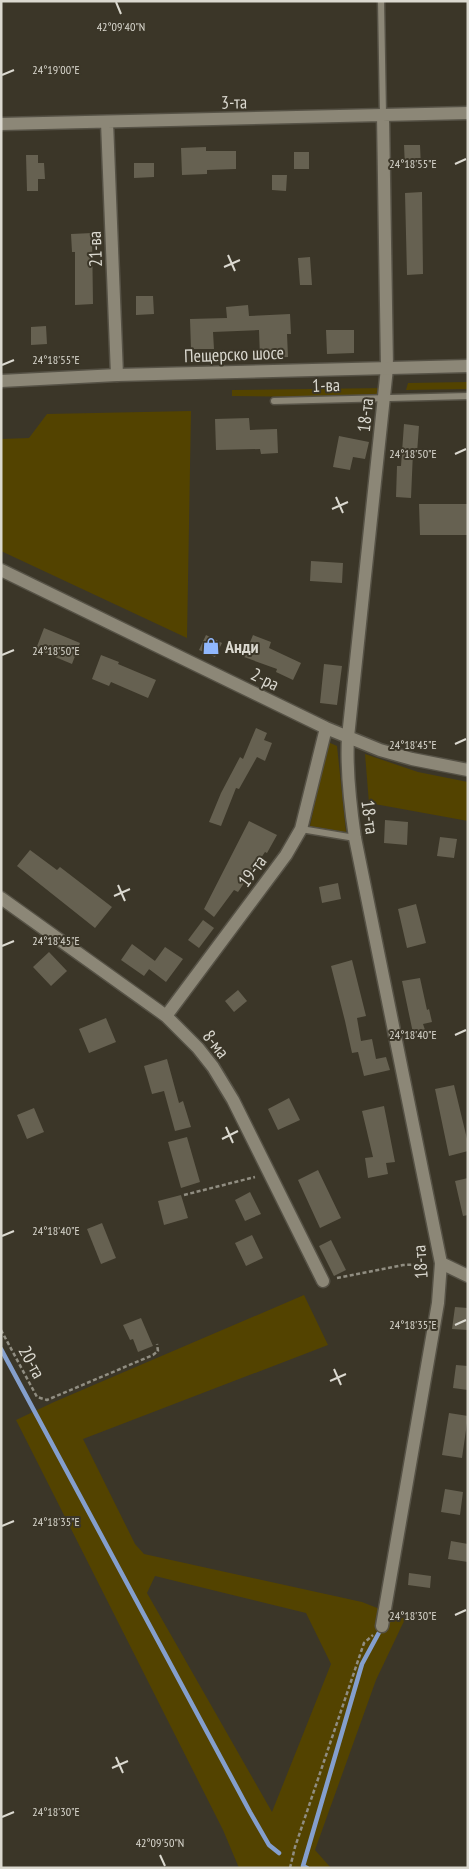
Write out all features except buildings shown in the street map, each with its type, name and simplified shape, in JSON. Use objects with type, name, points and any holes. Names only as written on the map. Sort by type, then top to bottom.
[{"type":"street","name":"3-та","points":[[1,124],[468,113]]},
{"type":"street","name":"18-та","points":[[382,1626],[438,1303],[441,1263],[355,838],[348,786],[348,737],[387,368],[383,115]]},
{"type":"street","name":"21-ва","points":[[107,122],[118,375]]},
{"type":"street","name":"Пещерско шосе","points":[[1,381],[118,375],[468,366]]},
{"type":"street","name":"2-ра","points":[[1,570],[326,728],[380,750],[404,757],[468,770]]},
{"type":"street","name":"19-та","points":[[166,1016],[286,855],[301,829],[326,728]]},
{"type":"street","name":"8-ма","points":[[1,898],[166,1016],[184,1032],[213,1068],[233,1100],[323,1281]]},
{"type":"street","points":[[441,1263],[468,1276]]},
{"type":"lane","name":"18-та","points":[[381,1],[383,115]]},
{"type":"lane","name":"1-ва","points":[[274,401],[468,396]]},
{"type":"lane","points":[[301,829],[355,838]]},
{"type":"path","points":[[184,1195],[270,1174]]},
{"type":"path","points":[[323,1281],[403,1265],[441,1263]]},
{"type":"path","name":"20-та","points":[[1,1330],[37,1397],[47,1400],[153,1355],[158,1351],[157,1344]]},
{"type":"path","points":[[290,1868],[295,1847],[364,1643],[382,1626]]},
{"type":"shaded area","points":[[468,382],[468,389],[406,390],[408,383]]},
{"type":"shaded area","points":[[386,388],[385,398],[232,396],[232,390]]},
{"type":"shaded area","points":[[191,411],[187,638],[1,551],[1,439],[29,438],[47,414]]},
{"type":"shaded area","points":[[328,742],[337,746],[346,832],[310,826]]},
{"type":"shaded area","points":[[365,754],[418,772],[468,782],[468,821],[369,803]]},
{"type":"shaded area","points":[[304,1295],[328,1345],[83,1439],[135,1544],[144,1554],[362,1602],[405,1619],[376,1680],[315,1850],[331,1868],[239,1868],[223,1830],[16,1420]],"holes":[[[155,1576],[306,1613],[331,1664],[272,1812],[147,1593]]]},
{"type":"waterway","points":[[1,1349],[250,1812],[269,1845],[279,1853]]},
{"type":"waterway","points":[[307,1868],[303,1866],[362,1664],[382,1627]]},
{"type":"place","name":"Анди","points":[[211,646]]}]
